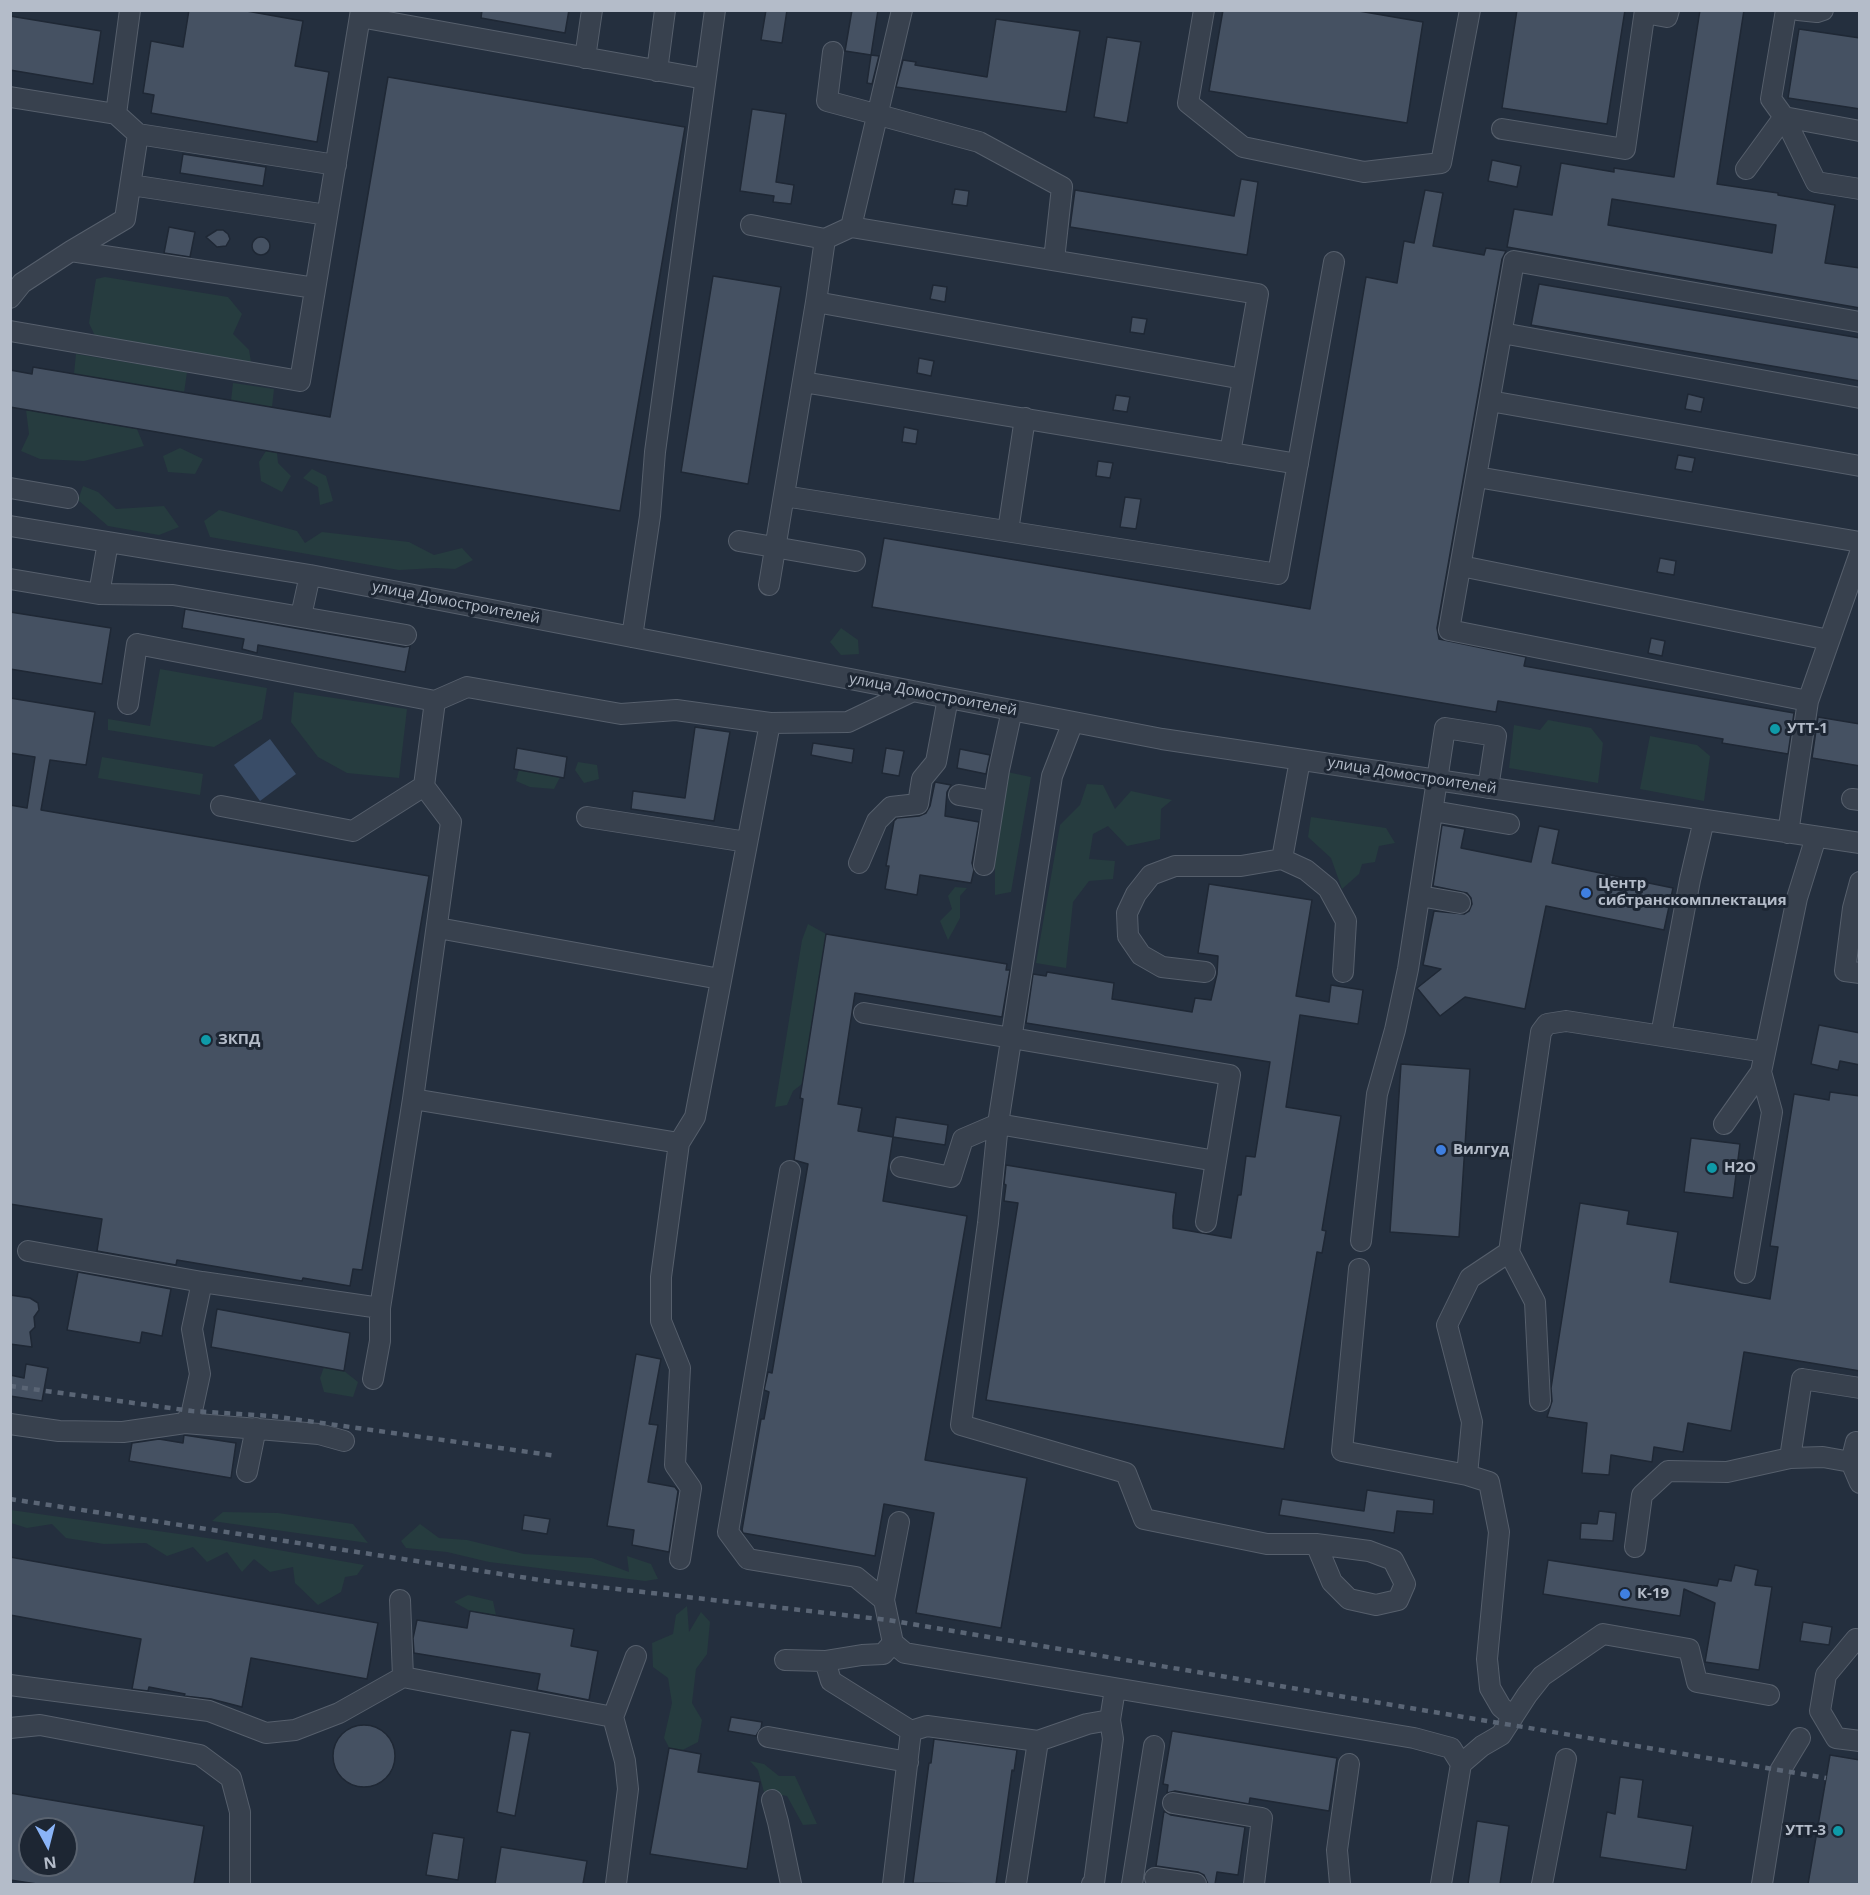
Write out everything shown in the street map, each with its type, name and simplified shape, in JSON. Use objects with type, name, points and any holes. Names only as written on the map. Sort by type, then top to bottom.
[{"type":"street","points":[[116,114],[130,10]]},
{"type":"street","points":[[585,58],[592,10]]},
{"type":"street","points":[[657,71],[665,10]]},
{"type":"street","points":[[632,637],[716,10]]},
{"type":"street","points":[[851,227],[902,10]]},
{"type":"street","points":[[1204,10],[1188,103],[1243,147],[1364,172],[1441,163],[1470,10]]},
{"type":"street","points":[[1502,129],[1625,149],[1645,12],[1667,17],[1669,10]]},
{"type":"street","points":[[1786,10],[1771,99],[1784,117],[1816,182],[1860,189]]},
{"type":"street","points":[[1798,10],[1817,12],[1823,10]]},
{"type":"street","points":[[10,331],[300,381],[361,14],[705,79]]},
{"type":"street","points":[[833,52],[827,102],[979,142],[1062,187],[1054,260]]},
{"type":"street","points":[[10,97],[116,114],[138,134],[336,165]]},
{"type":"street","points":[[1784,117],[1860,130]]},
{"type":"street","points":[[1746,168],[1784,117]]},
{"type":"street","points":[[10,298],[22,283],[71,250],[125,219],[138,134]]},
{"type":"street","points":[[131,185],[327,215]]},
{"type":"street","points":[[751,225],[825,239],[851,227],[1258,294],[1230,453]]},
{"type":"street","points":[[769,585],[825,239]]},
{"type":"street","points":[[71,250],[315,288]]},
{"type":"street","points":[[1808,701],[1449,630],[1514,261],[1860,322]]},
{"type":"street","points":[[784,496],[1278,574],[1334,262]]},
{"type":"street","points":[[816,302],[1243,379]]},
{"type":"street","points":[[1502,333],[1860,398]]},
{"type":"street","points":[[803,382],[1298,464]]},
{"type":"street","points":[[1490,401],[1860,466]]},
{"type":"street","points":[[1008,531],[1024,418]]},
{"type":"street","points":[[1477,477],[1860,542]]},
{"type":"street","points":[[10,488],[68,498]]},
{"type":"street","name":"улица Домостроителей","points":[[10,526],[310,574],[1161,739],[1860,843]]},
{"type":"street","points":[[739,541],[855,561]]},
{"type":"street","points":[[99,594],[108,542]]},
{"type":"street","points":[[1788,833],[1808,701],[1860,553]]},
{"type":"street","points":[[1461,566],[1829,640]]},
{"type":"street","points":[[301,616],[310,574]]},
{"type":"street","points":[[10,579],[99,594],[172,595],[406,635]]},
{"type":"street","points":[[128,704],[137,644],[435,701],[467,687],[621,714],[676,710],[770,723],[848,722],[913,691]]},
{"type":"street","points":[[859,863],[877,821],[891,807],[918,804],[922,779],[936,762],[948,698]]},
{"type":"street","points":[[373,1379],[380,1341],[380,1308],[414,1099],[451,822],[424,786],[435,701]]},
{"type":"street","points":[[984,866],[1012,710]]},
{"type":"street","points":[[1073,722],[1052,776],[998,1124],[988,1223],[961,1425],[1126,1473],[1144,1520],[1268,1544],[1316,1544]]},
{"type":"street","points":[[681,1559],[691,1488],[675,1465],[680,1368],[661,1321],[661,1277],[679,1143],[695,1117],[770,723]]},
{"type":"street","points":[[1360,1241],[1377,1094],[1395,1030],[1408,969],[1445,728],[1496,736],[1488,788]]},
{"type":"street","points":[[1282,859],[1300,760]]},
{"type":"street","points":[[221,806],[353,831],[424,786]]},
{"type":"street","points":[[959,795],[994,801]]},
{"type":"street","points":[[1432,811],[1509,824]]},
{"type":"street","points":[[587,817],[747,842]]},
{"type":"street","points":[[1661,1035],[1690,880],[1704,820]]},
{"type":"street","points":[[1724,1124],[1761,1072],[1797,898],[1816,837]]},
{"type":"street","points":[[1204,972],[1162,967],[1141,955],[1128,936],[1128,914],[1136,894],[1151,875],[1175,866],[1241,866],[1282,859],[1306,870],[1328,888],[1346,921],[1343,972]]},
{"type":"street","points":[[1860,882],[1845,971],[1860,973]]},
{"type":"street","points":[[1420,896],[1461,903]]},
{"type":"street","points":[[438,928],[720,979]]},
{"type":"street","points":[[864,1013],[1230,1075],[1206,1222]]},
{"type":"street","points":[[1540,1401],[1535,1302],[1509,1252],[1541,1032],[1547,1024],[1566,1021],[1765,1052]]},
{"type":"street","points":[[1745,1273],[1772,1112],[1761,1072]]},
{"type":"street","points":[[414,1099],[679,1143]]},
{"type":"street","points":[[901,1167],[951,1177],[963,1139],[998,1124],[1216,1161]]},
{"type":"street","points":[[790,1171],[728,1532],[748,1559],[856,1577],[884,1600]]},
{"type":"street","points":[[28,1251],[202,1282],[380,1308]]},
{"type":"street","points":[[1467,1475],[1472,1422],[1447,1325],[1470,1278],[1509,1252]]},
{"type":"street","points":[[1359,1269],[1342,1451],[1467,1475],[1489,1482],[1499,1532],[1486,1659],[1490,1688],[1501,1707],[1513,1718]]},
{"type":"street","points":[[185,1423],[192,1411],[200,1374],[192,1329],[202,1282]]},
{"type":"street","points":[[1790,1458],[1802,1379],[1860,1388]]},
{"type":"street","points":[[10,1424],[59,1431],[123,1432],[185,1423],[319,1434],[344,1441]]},
{"type":"street","points":[[247,1472],[256,1428]]},
{"type":"street","points":[[1860,1443],[1856,1442],[1851,1462],[1860,1483]]},
{"type":"street","points":[[1635,1547],[1642,1495],[1668,1471],[1727,1472],[1790,1458],[1823,1458],[1851,1462]]},
{"type":"street","points":[[899,1522],[884,1600],[893,1642],[905,1653],[1414,1738],[1451,1748],[1461,1764]]},
{"type":"street","points":[[400,1600],[403,1677]]},
{"type":"street","points":[[1440,1884],[1461,1764],[1501,1734],[1542,1676],[1602,1634],[1689,1649],[1697,1682],[1769,1695]]},
{"type":"street","points":[[1860,1640],[1856,1639],[1826,1675],[1820,1711],[1836,1738],[1860,1742]]},
{"type":"street","points":[[785,1660],[825,1661],[883,1654],[893,1642]]},
{"type":"street","points":[[616,1884],[628,1789],[626,1761],[613,1717],[636,1656]]},
{"type":"street","points":[[825,1661],[831,1681],[911,1731],[927,1726],[1038,1741],[1087,1724],[1110,1720]]},
{"type":"street","points":[[10,1685],[209,1711],[266,1733],[295,1730],[339,1713],[403,1677],[613,1717]]},
{"type":"street","points":[[1092,1884],[1094,1883],[1113,1739],[1110,1720],[1115,1689]]},
{"type":"street","points":[[10,1728],[40,1725],[200,1755],[231,1778],[240,1812],[240,1884]]},
{"type":"street","points":[[894,1884],[911,1731]]},
{"type":"street","points":[[768,1737],[908,1762]]},
{"type":"street","points":[[1762,1884],[1780,1771],[1800,1738]]},
{"type":"street","points":[[1016,1884],[1038,1741]]},
{"type":"street","points":[[1131,1884],[1154,1746]]},
{"type":"street","points":[[1542,1884],[1566,1759]]},
{"type":"street","points":[[1340,1884],[1336,1850],[1349,1764]]},
{"type":"street","points":[[772,1800],[791,1884]]},
{"type":"street","points":[[1173,1803],[1262,1818],[1254,1884]]},
{"type":"street","points":[[1155,1878],[1196,1884]]},
{"type":"green space","points":[[105,277],[228,297],[242,314],[233,334],[249,350],[251,362],[95,336],[89,323],[96,279]]},
{"type":"green space","points":[[76,354],[187,372],[184,393],[74,374]]},
{"type":"green space","points":[[233,383],[274,389],[272,407],[231,401]]},
{"type":"green space","points":[[26,410],[137,429],[144,446],[84,461],[40,459],[21,451],[29,434]]},
{"type":"green space","points":[[180,448],[203,459],[195,474],[168,472],[163,456]]},
{"type":"green space","points":[[266,451],[277,453],[278,463],[291,476],[282,492],[261,481],[259,462]]},
{"type":"green space","points":[[312,469],[326,476],[333,501],[320,505],[318,487],[303,478]]},
{"type":"green space","points":[[83,486],[98,492],[116,509],[164,506],[179,527],[159,535],[108,526],[78,500]]},
{"type":"green space","points":[[219,510],[297,531],[305,543],[322,532],[409,542],[434,555],[462,548],[473,560],[455,569],[399,570],[210,537],[204,521]]},
{"type":"green space","points":[[841,628],[858,640],[859,654],[841,655],[830,642]]},
{"type":"green space","points":[[160,669],[267,688],[262,719],[214,747],[108,730],[108,719],[150,726]]},
{"type":"green space","points":[[294,692],[407,709],[399,778],[347,773],[318,757],[291,722]]},
{"type":"green space","points":[[1548,720],[1591,728],[1603,743],[1598,783],[1509,768],[1514,725],[1540,730]]},
{"type":"green space","points":[[1650,736],[1697,745],[1710,756],[1704,801],[1640,789]]},
{"type":"green space","points":[[102,757],[203,774],[200,795],[98,778]]},
{"type":"green space","points":[[578,762],[597,765],[599,779],[584,783],[575,770]]},
{"type":"green space","points":[[519,770],[560,777],[554,789],[530,787],[516,781]]},
{"type":"green space","points":[[1007,772],[1031,777],[1011,892],[995,895],[995,860]]},
{"type":"green space","points":[[1087,784],[1103,785],[1115,809],[1131,791],[1172,800],[1161,809],[1160,839],[1127,846],[1108,826],[1093,834],[1089,859],[1115,861],[1113,879],[1089,881],[1073,902],[1066,968],[1036,963],[1060,825],[1080,805]]},
{"type":"green space","points":[[1311,817],[1386,828],[1395,843],[1379,846],[1375,862],[1362,864],[1359,874],[1342,889],[1331,858],[1308,837]]},
{"type":"green space","points":[[955,887],[967,888],[960,896],[960,918],[948,940],[940,921],[952,909],[948,896]]},
{"type":"green space","points":[[808,924],[826,934],[802,1084],[793,1091],[787,1105],[775,1107],[802,940]]},
{"type":"green space","points":[[324,1367],[344,1371],[358,1382],[353,1397],[324,1392],[320,1378]]},
{"type":"green space","points":[[11,1510],[221,1540],[364,1565],[357,1575],[345,1577],[341,1592],[318,1605],[295,1583],[293,1567],[270,1572],[254,1559],[242,1572],[227,1552],[207,1562],[193,1547],[167,1556],[146,1543],[104,1544],[66,1538],[52,1524],[27,1528],[11,1523]]},
{"type":"green space","points":[[223,1512],[278,1513],[353,1524],[368,1543],[212,1521]]},
{"type":"green space","points":[[420,1524],[439,1538],[467,1540],[524,1554],[592,1558],[629,1572],[627,1556],[651,1564],[658,1579],[645,1581],[489,1562],[447,1552],[406,1548],[401,1541]]},
{"type":"green space","points":[[468,1595],[493,1601],[496,1615],[470,1611],[454,1602]]},
{"type":"green space","points":[[687,1606],[689,1632],[701,1612],[710,1622],[707,1654],[696,1669],[692,1703],[702,1720],[698,1742],[673,1755],[664,1738],[672,1703],[668,1678],[653,1667],[652,1643],[673,1634],[676,1615]]},
{"type":"green space","points":[[750,1761],[764,1764],[779,1776],[795,1776],[817,1824],[803,1825],[787,1796],[764,1792],[758,1770]]},
{"type":"water","points":[[270,739],[296,774],[260,801],[234,765]]},
{"type":"building","points":[[189,10],[241,10],[303,21],[295,66],[329,72],[317,142],[151,113],[154,95],[143,93],[151,41],[183,47]]},
{"type":"building","points":[[482,10],[569,10],[565,33],[481,18]]},
{"type":"building","points":[[766,10],[787,10],[782,43],[761,40]]},
{"type":"building","points":[[852,10],[878,10],[871,55],[845,51]]},
{"type":"building","points":[[1223,10],[1353,10],[1423,22],[1407,123],[1209,91]]},
{"type":"building","points":[[1517,10],[1625,10],[1607,124],[1502,108]]},
{"type":"building","points":[[1700,10],[1744,10],[1717,184],[1778,193],[1778,195],[1835,205],[1825,263],[1860,268],[1860,308],[1507,247],[1514,209],[1552,215],[1561,163],[1614,172],[1614,168],[1674,177]],"holes":[[[1612,199],[1776,225],[1772,253],[1608,225]]]},
{"type":"building","points":[[10,16],[101,31],[93,84],[10,70]]},
{"type":"building","points":[[996,19],[1080,31],[1066,112],[896,87],[903,60],[916,62],[915,65],[987,77]]},
{"type":"building","points":[[1799,29],[1860,38],[1860,109],[1788,98]]},
{"type":"building","points":[[1107,37],[1141,42],[1127,123],[1094,117]]},
{"type":"building","points":[[871,55],[879,56],[872,84],[867,83]]},
{"type":"building","points":[[388,77],[685,127],[620,511],[10,407],[10,370],[32,374],[33,367],[330,417]]},
{"type":"building","points":[[752,109],[786,114],[776,182],[794,185],[791,204],[773,202],[774,196],[740,191]]},
{"type":"building","points":[[183,154],[266,167],[263,186],[180,173]]},
{"type":"building","points":[[1492,160],[1521,166],[1517,187],[1488,181]]},
{"type":"building","points":[[1241,179],[1258,182],[1247,255],[1070,227],[1075,190],[1234,216]]},
{"type":"building","points":[[955,189],[969,191],[967,206],[952,204]]},
{"type":"building","points":[[1425,190],[1443,193],[1433,246],[1484,255],[1486,248],[1506,251],[1502,259],[1437,628],[1439,639],[1526,657],[1524,666],[1794,713],[1788,754],[1722,743],[1723,739],[1498,701],[1496,712],[872,607],[884,538],[1310,609],[1366,277],[1397,283],[1404,241],[1414,243]]},
{"type":"building","points":[[169,227],[195,232],[190,257],[164,253]]},
{"type":"building","points":[[217,230],[223,230],[228,234],[230,239],[226,246],[217,247],[206,237]]},
{"type":"building","points":[[261,237],[267,240],[270,246],[267,252],[261,255],[255,252],[252,246],[255,240]]},
{"type":"building","points":[[713,276],[781,287],[748,484],[681,472]]},
{"type":"building","points":[[1539,284],[1860,338],[1860,381],[1531,325]]},
{"type":"building","points":[[933,285],[947,287],[945,302],[930,299]]},
{"type":"building","points":[[1132,317],[1147,319],[1144,334],[1130,332]]},
{"type":"building","points":[[919,358],[934,361],[931,376],[917,373]]},
{"type":"building","points":[[1688,394],[1704,398],[1701,412],[1685,409]]},
{"type":"building","points":[[1116,395],[1130,397],[1127,412],[1113,410]]},
{"type":"building","points":[[904,427],[918,430],[916,444],[902,442]]},
{"type":"building","points":[[1678,455],[1695,458],[1692,472],[1675,469]]},
{"type":"building","points":[[1098,461],[1113,463],[1110,478],[1096,476]]},
{"type":"building","points":[[1125,497],[1141,499],[1136,529],[1120,527]]},
{"type":"building","points":[[1660,558],[1676,561],[1674,575],[1657,572]]},
{"type":"building","points":[[185,609],[404,647],[410,646],[405,672],[258,645],[257,653],[242,649],[244,639],[182,628]]},
{"type":"building","points":[[10,612],[111,628],[102,684],[10,669]]},
{"type":"building","points":[[1651,638],[1665,641],[1662,656],[1648,653]]},
{"type":"building","name":"ЗКПД","points":[[10,698],[95,712],[86,765],[50,760],[41,810],[429,876],[362,1270],[353,1269],[350,1286],[303,1278],[302,1281],[177,1260],[176,1265],[97,1251],[102,1219],[10,1204],[10,805],[27,808],[35,757],[10,753]]},
{"type":"building","name":"УТТ-1","points":[[1818,717],[1860,724],[1860,766],[1812,758]]},
{"type":"building","points":[[695,727],[730,732],[714,821],[631,809],[633,791],[685,798]]},
{"type":"building","points":[[813,743],[854,749],[852,763],[811,755]]},
{"type":"building","points":[[517,748],[567,757],[564,778],[514,769]]},
{"type":"building","points":[[886,748],[904,751],[899,776],[882,773]]},
{"type":"building","points":[[960,749],[990,755],[986,774],[957,768]]},
{"type":"building","points":[[935,782],[951,785],[947,792],[945,816],[979,822],[971,883],[920,875],[917,895],[885,889],[889,866],[886,866],[894,821],[897,818],[926,813],[930,806]]},
{"type":"building","points":[[1442,825],[1465,829],[1461,848],[1531,862],[1539,826],[1559,830],[1552,863],[1673,888],[1664,930],[1546,906],[1525,1009],[1465,997],[1440,1016],[1417,988],[1441,969],[1423,965],[1434,911],[1464,914],[1469,911],[1472,904],[1467,893],[1433,886]]},
{"type":"building","points":[[1209,884],[1312,900],[1296,996],[1329,1002],[1331,985],[1363,990],[1358,1024],[1300,1015],[1286,1107],[1341,1116],[1322,1230],[1326,1231],[1322,1253],[1317,1252],[1284,1449],[986,1400],[1018,1203],[1004,1201],[1006,1165],[1176,1193],[1173,1228],[1231,1238],[1238,1195],[1241,1195],[1246,1156],[1255,1157],[1270,1062],[1026,1023],[1033,974],[1046,976],[1047,972],[1114,983],[1112,999],[1192,1012],[1195,998],[1211,1000],[1217,974],[1218,956],[1198,953]]},
{"type":"building","points":[[826,934],[1007,964],[1006,970],[1010,970],[1002,1017],[855,993],[838,1104],[862,1108],[858,1131],[893,1137],[883,1201],[967,1216],[925,1460],[1027,1478],[1001,1628],[916,1613],[934,1513],[884,1504],[875,1556],[743,1533],[742,1530],[761,1419],[764,1419],[769,1392],[764,1390],[768,1372],[772,1373],[808,1164],[794,1160],[803,1099],[800,1098]]},
{"type":"building","points":[[1819,1025],[1860,1033],[1860,1065],[1840,1061],[1838,1070],[1811,1064]]},
{"type":"building","points":[[1401,1064],[1470,1069],[1459,1237],[1390,1232]]},
{"type":"building","points":[[1830,1092],[1860,1096],[1860,1371],[1744,1352],[1731,1431],[1688,1423],[1683,1452],[1654,1447],[1652,1462],[1611,1455],[1609,1475],[1582,1473],[1587,1423],[1547,1417],[1552,1401],[1551,1388],[1580,1203],[1629,1211],[1627,1224],[1678,1232],[1670,1282],[1770,1299],[1778,1247],[1770,1246],[1794,1094],[1829,1100]]},
{"type":"building","points":[[896,1117],[948,1125],[945,1145],[893,1137]]},
{"type":"building","name":"H2O","points":[[1691,1138],[1740,1144],[1733,1198],[1684,1192]]},
{"type":"building","points":[[78,1272],[171,1289],[162,1336],[142,1332],[140,1343],[67,1330]]},
{"type":"building","points":[[10,1295],[30,1298],[38,1303],[39,1310],[34,1317],[35,1327],[30,1332],[32,1347],[10,1344]]},
{"type":"building","points":[[217,1309],[350,1333],[344,1371],[211,1347]]},
{"type":"building","points":[[636,1354],[661,1359],[649,1424],[658,1425],[648,1482],[675,1487],[678,1491],[669,1552],[632,1545],[634,1530],[607,1526]]},
{"type":"building","points":[[26,1364],[48,1368],[42,1401],[10,1396],[10,1375],[24,1378]]},
{"type":"building","points":[[184,1435],[236,1443],[231,1478],[129,1461],[132,1443],[159,1439],[183,1443]]},
{"type":"building","points":[[1367,1490],[1434,1500],[1433,1514],[1397,1511],[1394,1533],[1279,1515],[1282,1499],[1364,1511]]},
{"type":"building","points":[[1599,1511],[1616,1513],[1613,1541],[1580,1539],[1581,1523],[1597,1524]]},
{"type":"building","points":[[524,1515],[550,1519],[547,1534],[522,1530]]},
{"type":"building","points":[[10,1557],[378,1623],[367,1679],[251,1658],[242,1707],[149,1687],[148,1691],[132,1689],[141,1639],[10,1615]]},
{"type":"building","points":[[1548,1560],[1717,1586],[1719,1579],[1731,1581],[1735,1565],[1758,1570],[1755,1585],[1772,1587],[1759,1670],[1705,1662],[1715,1603],[1684,1589],[1680,1616],[1543,1594]]},
{"type":"building","points":[[470,1611],[574,1629],[571,1646],[598,1651],[589,1700],[537,1690],[540,1674],[414,1653],[413,1638],[417,1620],[467,1628]]},
{"type":"building","points":[[1803,1622],[1832,1627],[1829,1645],[1800,1641]]},
{"type":"building","points":[[731,1717],[762,1722],[761,1728],[756,1736],[728,1731]]},
{"type":"building","points":[[364,1725],[381,1730],[386,1734],[390,1739],[395,1756],[390,1773],[386,1778],[381,1782],[364,1787],[347,1782],[342,1778],[338,1773],[333,1756],[338,1739],[342,1734],[347,1730]]},
{"type":"building","points":[[511,1730],[530,1733],[515,1816],[497,1812]]},
{"type":"building","points":[[1172,1731],[1337,1758],[1329,1811],[1250,1798],[1249,1804],[1175,1791],[1167,1793],[1168,1785],[1163,1784]]},
{"type":"building","points":[[934,1739],[1017,1750],[1014,1771],[1012,1770],[996,1884],[913,1883]]},
{"type":"building","points":[[669,1748],[701,1754],[698,1772],[760,1782],[747,1869],[650,1854]]},
{"type":"building","name":"УТТ-3","points":[[1830,1755],[1860,1760],[1860,1884],[1808,1884]]},
{"type":"building","points":[[1620,1777],[1643,1780],[1638,1817],[1693,1826],[1686,1870],[1600,1857],[1607,1812],[1615,1814]]},
{"type":"building","points":[[10,1793],[204,1826],[194,1884],[37,1884],[10,1880]]},
{"type":"building","points":[[1164,1811],[1171,1815],[1245,1827],[1238,1875],[1217,1872],[1215,1884],[1208,1884],[1204,1875],[1198,1872],[1156,1866]]},
{"type":"building","points":[[1477,1821],[1509,1826],[1500,1884],[1468,1884]]},
{"type":"building","points":[[433,1833],[464,1838],[458,1880],[426,1875]]},
{"type":"building","points":[[501,1847],[587,1861],[583,1884],[495,1884]]},
{"type":"railway","points":[[10,1386],[192,1411],[272,1416],[557,1456]]},
{"type":"railway","points":[[10,1499],[547,1581],[888,1620],[1826,1778]]},
{"type":"place","name":"УТТ-1","points":[[1775,729]]},
{"type":"place","name":"Центр сибтранскомплектация","points":[[1586,893]]},
{"type":"place","name":"ЗКПД","points":[[206,1040]]},
{"type":"place","name":"Вилгуд","points":[[1441,1150]]},
{"type":"place","name":"H2O","points":[[1712,1168]]},
{"type":"place","name":"К-19","points":[[1625,1594]]},
{"type":"place","name":"УТТ-3","points":[[1838,1831]]}]
